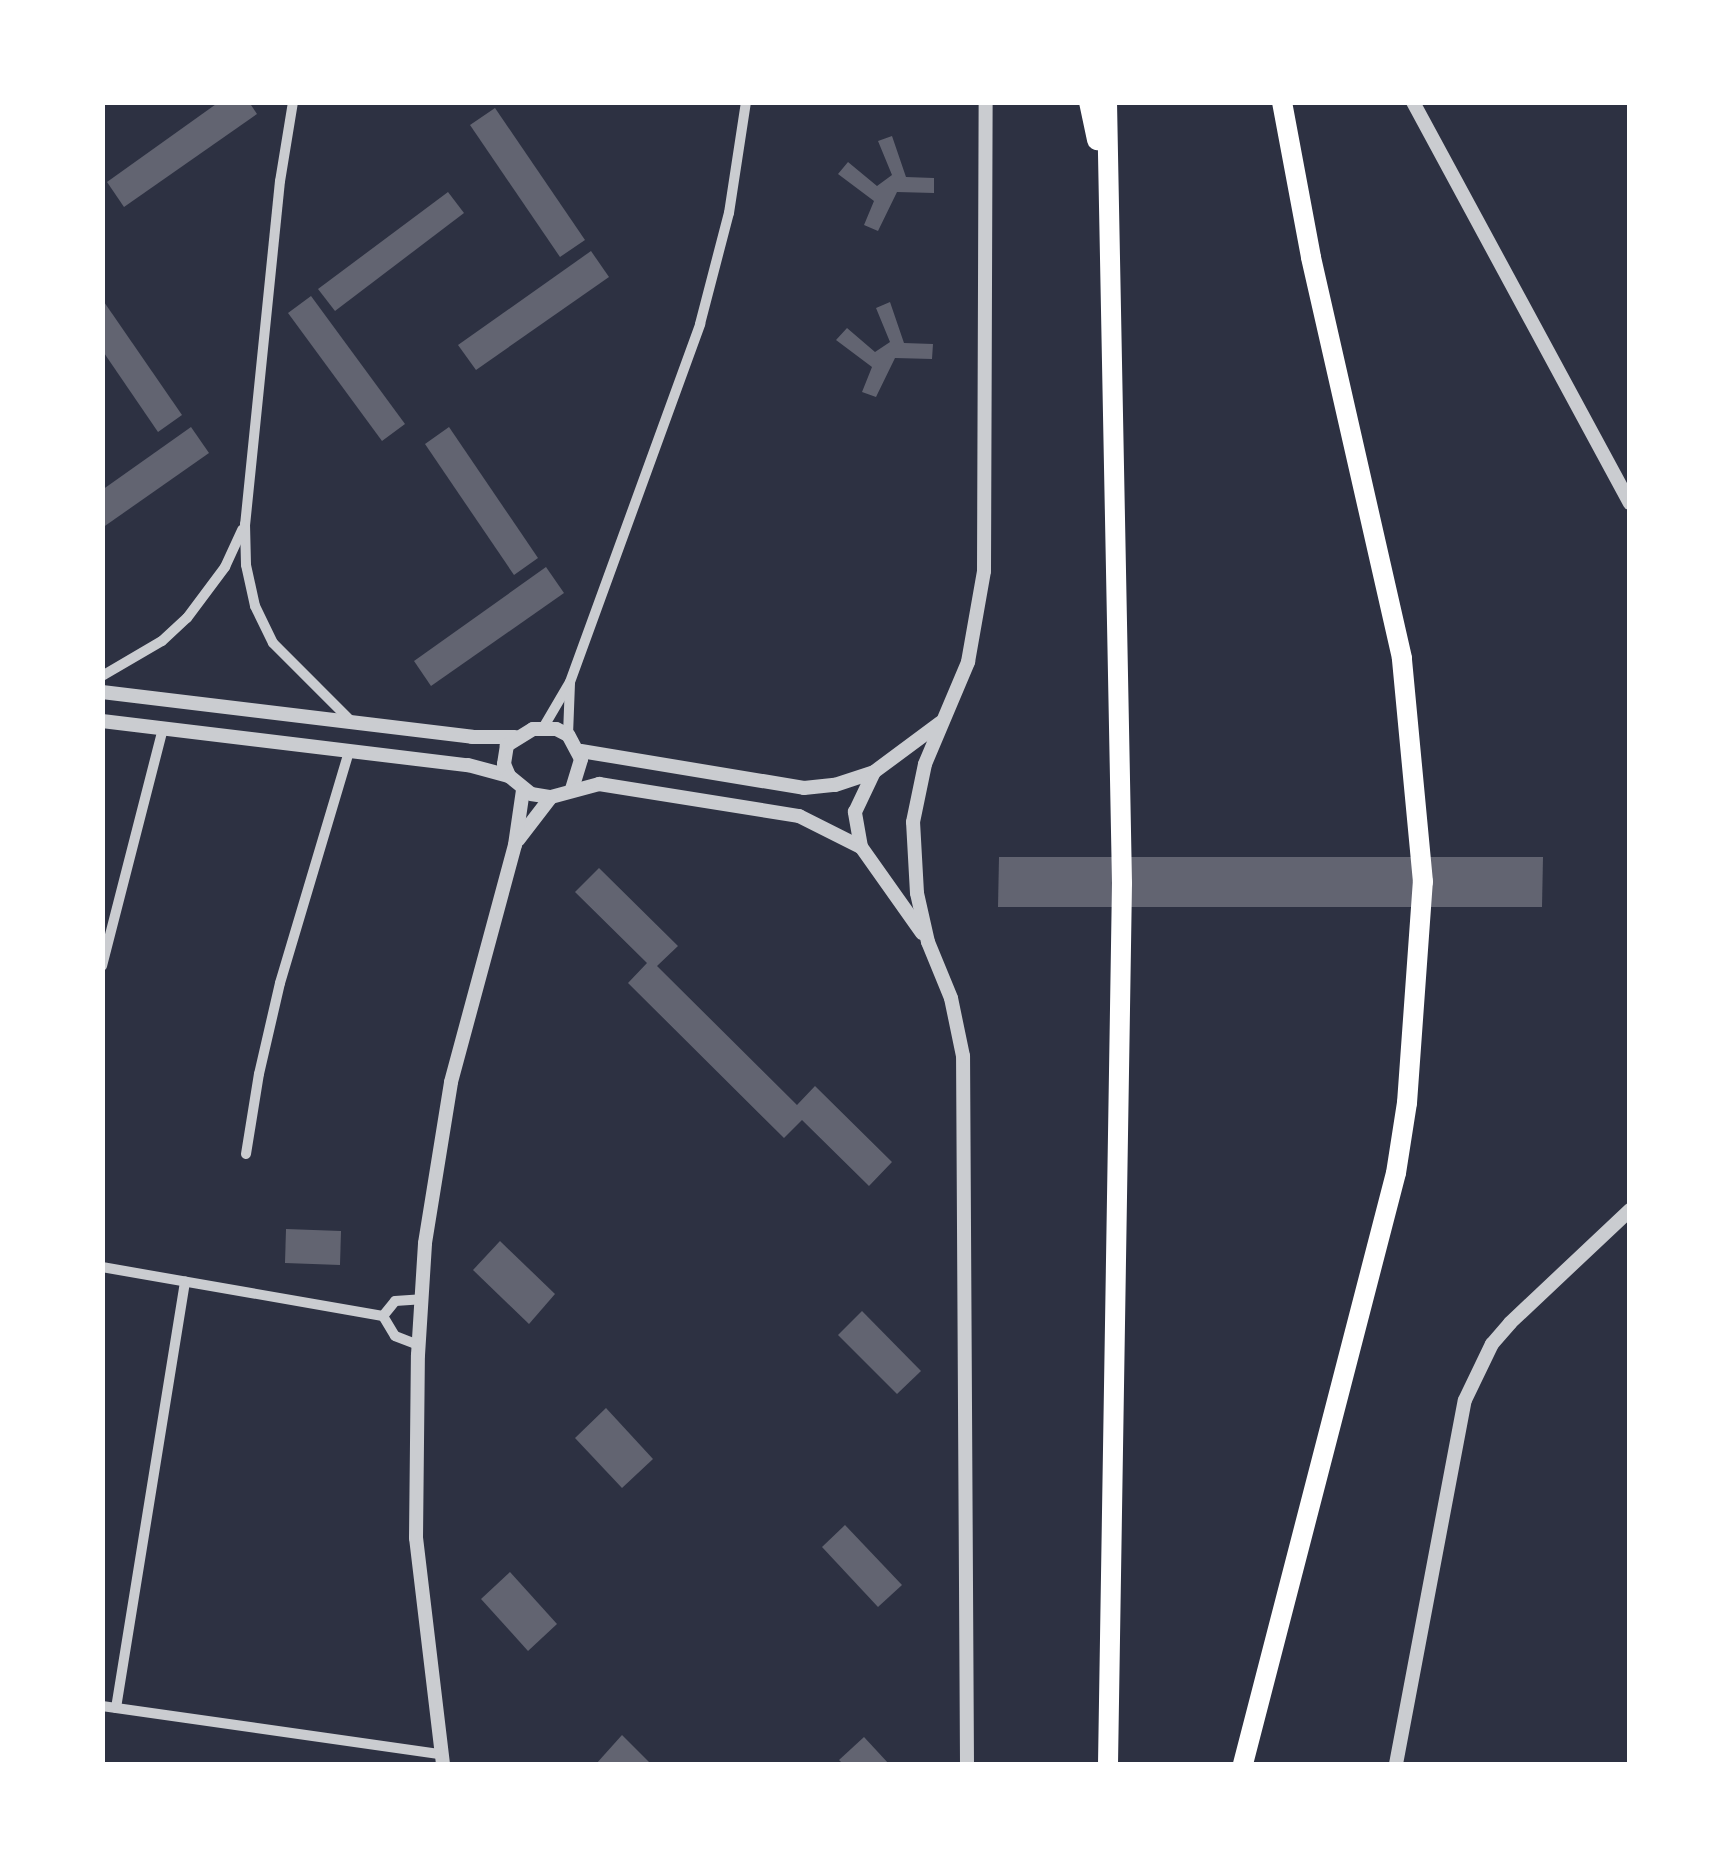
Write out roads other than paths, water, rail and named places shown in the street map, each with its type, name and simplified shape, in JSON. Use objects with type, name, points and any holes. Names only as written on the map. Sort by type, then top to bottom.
[{"type":"highway","points":[[1090,102],[1105,182]]},
{"type":"highway","points":[[1106,102],[1122,883],[1107,1761]]},
{"type":"highway","points":[[1244,1763],[1396,1173],[1407,1103],[1423,882],[1402,658],[1289,142],[1286,102]]},
{"type":"street","points":[[293,102],[280,180],[245,524],[246,565],[264,627],[292,667],[353,722]]},
{"type":"street","points":[[543,728],[570,682],[700,324],[729,213],[746,102]]},
{"type":"street","points":[[966,1764],[963,1056],[950,998],[928,942],[916,893],[913,822],[921,778],[968,662],[984,571],[986,102]]},
{"type":"street","points":[[1413,102],[1630,502]]},
{"type":"street","points":[[102,676],[150,649],[187,618],[224,567],[245,524]]},
{"type":"street","points":[[568,735],[570,682]]},
{"type":"street","points":[[102,692],[472,737],[515,737],[543,728],[568,735],[581,752],[581,770],[572,789]]},
{"type":"street","points":[[102,721],[468,765],[509,776],[523,790],[550,797]]},
{"type":"street","points":[[581,752],[804,788],[835,785],[874,772],[941,722]]},
{"type":"street","points":[[102,966],[163,728]]},
{"type":"street","points":[[509,776],[504,754],[515,737]]},
{"type":"street","points":[[246,1154],[258,1074],[280,983],[349,750]]},
{"type":"street","points":[[874,772],[855,812],[861,847],[928,942]]},
{"type":"street","points":[[515,845],[550,797],[599,784],[799,816],[861,847]]},
{"type":"street","points":[[102,1706],[442,1759],[416,1538],[421,1299],[432,1186],[445,1111],[515,845],[523,790]]},
{"type":"street","points":[[1396,1764],[1465,1400],[1492,1344],[1510,1323],[1630,1210]]},
{"type":"street","points":[[102,1267],[383,1316],[395,1336],[419,1345]]},
{"type":"street","points":[[116,1708],[185,1282]]},
{"type":"street","points":[[383,1316],[395,1301],[421,1299]]}]
